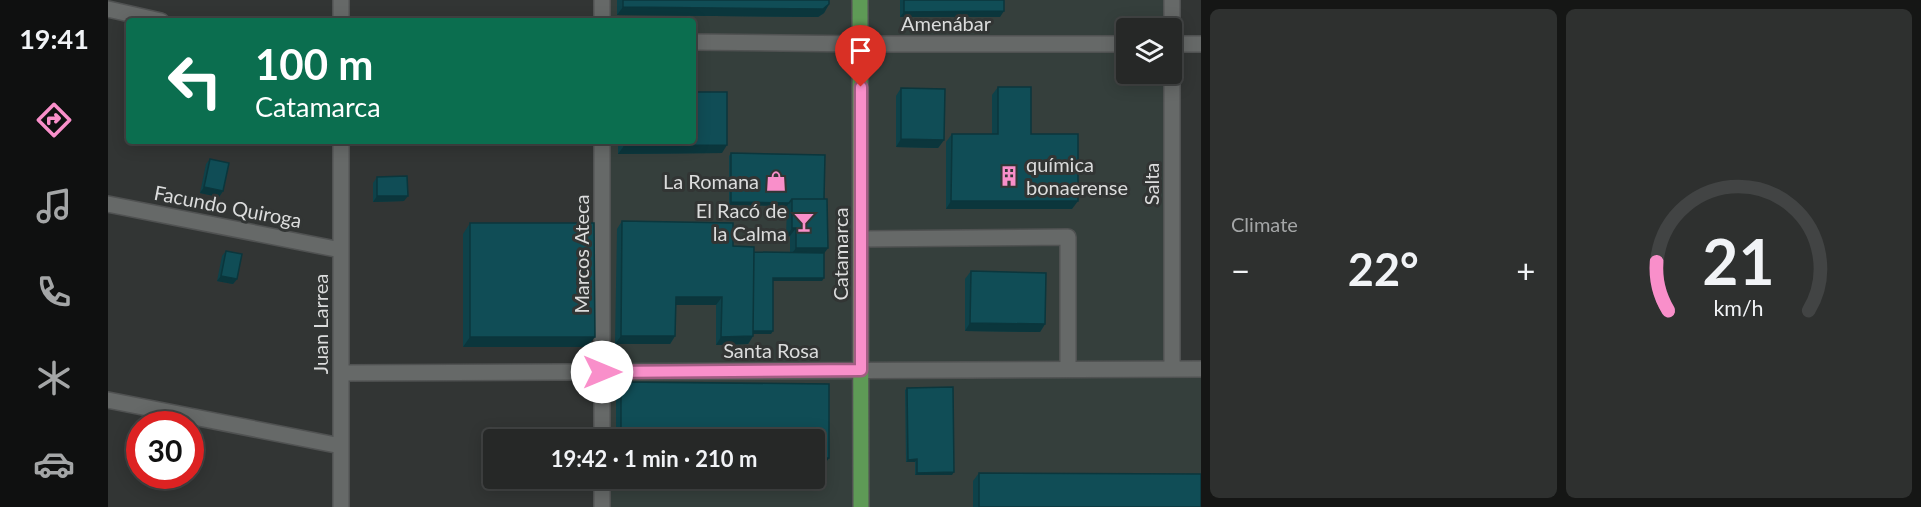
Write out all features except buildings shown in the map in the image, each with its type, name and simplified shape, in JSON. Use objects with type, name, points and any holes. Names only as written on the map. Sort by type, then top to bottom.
[{"type":"main road","name":"Catamarca","points":[[860,0],[861,507]]},
{"type":"street","points":[[341,0],[341,18]]},
{"type":"street","points":[[602,0],[602,18]]},
{"type":"street","name":"Salta","points":[[1172,0],[1172,18]]},
{"type":"street","points":[[108,9],[148,18]]},
{"type":"street","name":"Amenábar","points":[[696,42],[1116,44]]},
{"type":"street","points":[[1182,44],[1201,44]]},
{"type":"street","name":"Salta","points":[[1172,84],[1172,369]]},
{"type":"street","name":"Juan Larrea","points":[[340,507],[341,144]]},
{"type":"street","name":"Marcos Ateca","points":[[602,144],[602,429]]},
{"type":"street","name":"Facundo Quiroga","points":[[108,204],[341,250]]},
{"type":"street","points":[[861,239],[1068,237],[1068,369]]},
{"type":"street","name":"Santa Rosa","points":[[341,373],[1201,369]]},
{"type":"street","points":[[108,400],[340,446]]},
{"type":"street","points":[[602,489],[602,507]]},
{"type":"shaded area","points":[[602,0],[1172,0],[1172,18],[1116,18],[1116,84],[1172,84],[1172,368],[1201,369],[1201,507],[602,507],[602,489],[825,489],[825,429],[602,429],[602,144],[696,144],[696,18],[602,18]]},
{"type":"place","name":"química bonaerense","points":[[1009,176]]},
{"type":"place","name":"La Romana","points":[[776,181]]},
{"type":"place","name":"El Racó de la Calma","points":[[804,222]]},
{"type":"route","points":[[602,372],[861,370],[861,87]]}]
